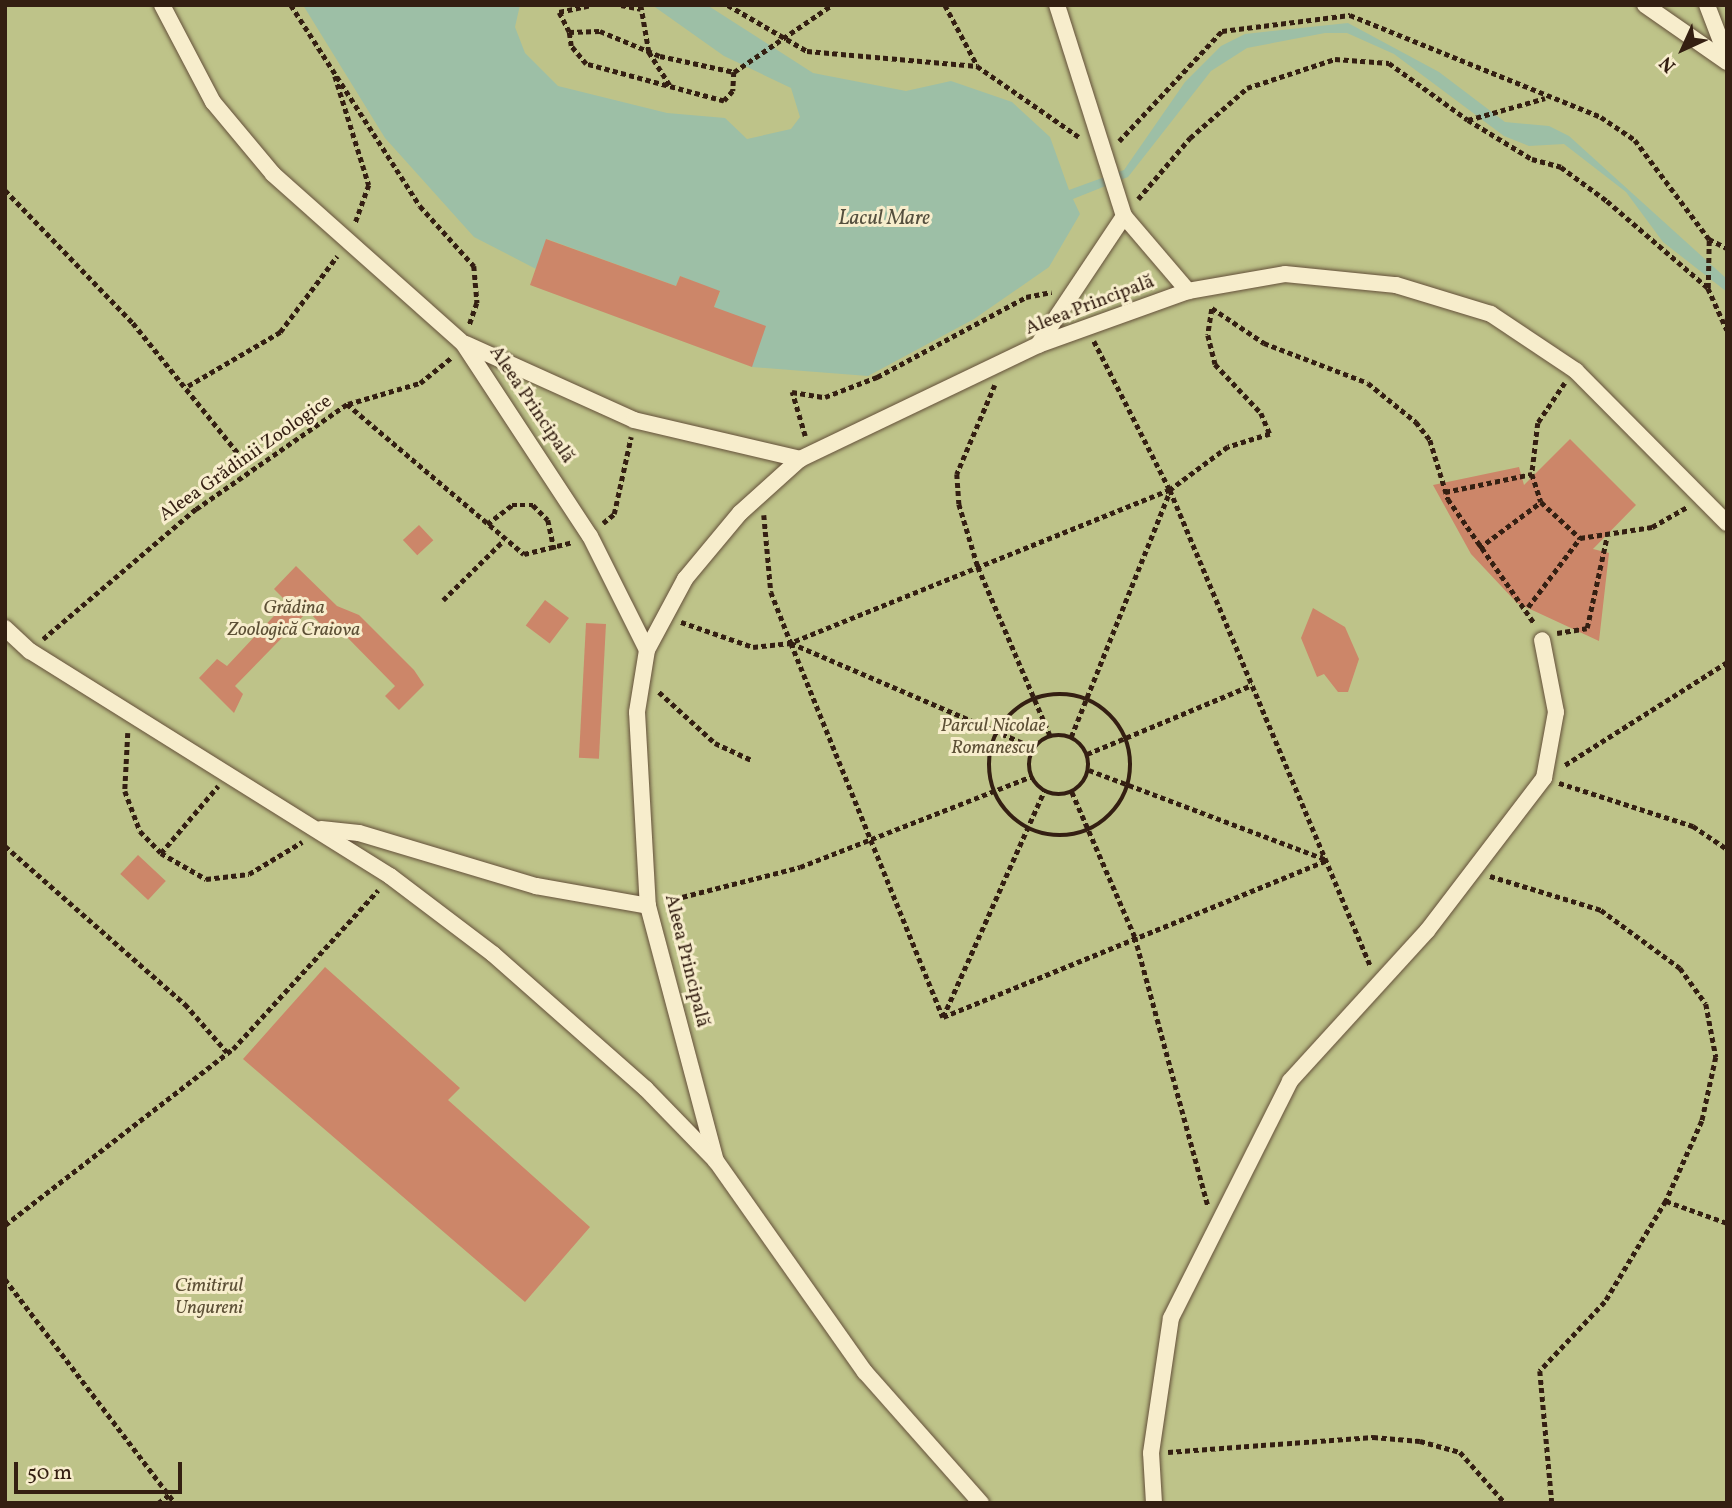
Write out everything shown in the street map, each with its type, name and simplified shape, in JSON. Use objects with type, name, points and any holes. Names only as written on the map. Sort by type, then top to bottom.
[{"type":"street","name":"Aleea Principală","points":[[162,5],[213,103],[273,174],[463,343],[590,536],[647,650],[637,712],[648,906],[716,1161],[865,1372],[981,1503]]},
{"type":"street","points":[[1057,5],[1078,57],[1102,155],[1124,216],[1188,291]]},
{"type":"street","points":[[1645,5],[1727,62]]},
{"type":"street","points":[[1707,5],[1727,57]]},
{"type":"street","points":[[1038,345],[1124,216]]},
{"type":"street","name":"Aleea Principală","points":[[463,343],[634,420],[806,457],[1005,365],[1038,345],[1188,291],[1285,274],[1396,285],[1491,314],[1576,371],[1727,523]]},
{"type":"street","points":[[647,650],[666,619],[685,579],[760,494],[806,457]]},
{"type":"street","points":[[5,628],[30,651],[135,713],[390,876],[493,954],[646,1089],[716,1161]]},
{"type":"street","points":[[1154,1503],[1151,1452],[1171,1318],[1213,1224],[1290,1082],[1474,873],[1544,778],[1556,712],[1542,640]]},
{"type":"street","points":[[319,829],[359,833],[536,886],[648,906]]},
{"type":"path","points":[[291,5],[420,206],[474,266],[477,303],[463,343],[420,383],[347,404]]},
{"type":"path","points":[[591,5],[559,12],[569,32],[570,46],[586,64],[724,101],[733,91],[734,72]]},
{"type":"path","points":[[621,5],[641,7],[649,52],[672,88]]},
{"type":"path","points":[[727,5],[807,51],[838,57],[977,66]]},
{"type":"path","points":[[569,32],[600,31],[649,52],[734,72],[781,37],[832,5]]},
{"type":"path","points":[[945,5],[977,66],[1102,155],[1133,130],[1222,31],[1277,21],[1350,15],[1546,97],[1601,117],[1635,140],[1709,239],[1727,248]]},
{"type":"path","points":[[1124,216],[1190,138],[1247,88],[1335,59],[1389,63],[1468,120],[1532,159],[1561,167],[1708,288]]},
{"type":"path","points":[[188,386],[280,332],[346,241],[369,185],[334,70]]},
{"type":"path","points":[[1468,120],[1546,97]]},
{"type":"path","points":[[5,190],[188,386],[250,468]]},
{"type":"path","points":[[1709,239],[1708,288],[1727,330]]},
{"type":"path","points":[[806,457],[792,392],[838,392],[1026,297],[1074,288]]},
{"type":"path","points":[[1188,291],[1264,343],[1368,383],[1430,440],[1445,492],[1479,548],[1528,607],[1542,640],[1572,627],[1587,628],[1607,536]]},
{"type":"path","points":[[666,619],[753,647],[791,643],[1170,490],[1228,447],[1270,434],[1261,413],[1215,364],[1208,335],[1212,309]]},
{"type":"path","points":[[1087,328],[1170,490],[1328,860],[1377,982]]},
{"type":"path","points":[[1005,365],[957,474],[959,504],[978,567],[1051,737]]},
{"type":"path","points":[[1576,371],[1538,423],[1532,474],[1541,502],[1580,538],[1607,536],[1652,527],[1683,512],[1700,493]]},
{"type":"path","name":"Aleea Grădinii Zoologice","points":[[30,651],[128,562],[250,468],[347,404],[487,524],[503,541],[524,554],[554,549],[590,536]]},
{"type":"path","points":[[590,536],[614,514],[634,420]]},
{"type":"path","points":[[1445,492],[1532,474]]},
{"type":"path","points":[[1070,737],[1170,490]]},
{"type":"path","points":[[760,494],[772,592],[943,1017]]},
{"type":"path","points":[[1479,548],[1541,502]]},
{"type":"path","points":[[487,524],[512,505],[533,505],[548,520],[554,549]]},
{"type":"path","points":[[1528,607],[1580,538]]},
{"type":"path","points":[[443,600],[503,541]]},
{"type":"path","points":[[791,643],[1035,748]]},
{"type":"path","points":[[1544,778],[1727,662]]},
{"type":"path","points":[[643,676],[715,743],[751,760]]},
{"type":"path","points":[[1087,754],[1252,685]]},
{"type":"path","points":[[1035,698],[1086,699],[1102,708],[1125,738],[1131,758],[1127,788],[1115,811],[1087,831],[1063,837],[1027,829],[994,792],[989,756],[997,731],[1035,698]]},
{"type":"path","points":[[135,713],[124,744],[125,791],[141,831],[161,853],[206,879],[248,874],[319,829]]},
{"type":"path","points":[[1051,737],[1070,737],[1087,754],[1089,771],[1072,792],[1044,791],[1032,776],[1035,748],[1051,737]]},
{"type":"path","points":[[1089,771],[1127,788],[1328,860]]},
{"type":"path","points":[[161,853],[229,772]]},
{"type":"path","points":[[648,906],[871,842],[1032,776]]},
{"type":"path","points":[[1544,778],[1654,811],[1727,849]]},
{"type":"path","points":[[943,1017],[1044,791]]},
{"type":"path","points":[[1072,792],[1135,937],[1213,1224]]},
{"type":"path","points":[[5,846],[185,1004],[227,1052]]},
{"type":"path","points":[[943,1017],[1328,860]]},
{"type":"path","points":[[1474,873],[1601,910],[1680,968],[1706,1004],[1716,1057],[1702,1121],[1666,1201],[1605,1302],[1540,1371],[1552,1503]]},
{"type":"path","points":[[5,1226],[227,1052],[390,876]]},
{"type":"path","points":[[1666,1201],[1727,1223]]},
{"type":"path","points":[[5,1279],[176,1503]]},
{"type":"path","points":[[1151,1452],[1233,1452],[1373,1437],[1420,1441],[1460,1452],[1505,1503]]},
{"type":"path","points":[[158,1503],[169,1494]]},
{"type":"green space","name":"Parcul Nicolae Romanescu","points":[[5,5],[1727,5],[1727,1503],[5,1503]]},
{"type":"water","name":"Lacul Mare","points":[[303,5],[520,5],[515,27],[525,53],[558,86],[667,113],[725,118],[747,139],[791,129],[800,117],[791,88],[724,56],[652,5],[707,5],[813,73],[906,91],[951,81],[1012,102],[1050,137],[1069,190],[1124,170],[1185,82],[1221,46],[1245,34],[1348,23],[1439,72],[1505,122],[1549,126],[1569,136],[1727,279],[1727,292],[1663,242],[1626,192],[1564,144],[1529,146],[1504,136],[1394,54],[1347,33],[1325,33],[1247,48],[1211,71],[1128,177],[1073,199],[1080,214],[1049,267],[974,319],[868,376],[752,367],[714,307],[720,292],[680,276],[676,286],[547,239],[536,269],[474,237],[385,138]]},
{"type":"building","points":[[546,239],[676,286],[680,276],[720,291],[714,307],[766,326],[752,367],[530,285]]},
{"type":"building","points":[[1570,439],[1636,505],[1593,549],[1609,553],[1599,641],[1517,603],[1471,554],[1433,485],[1519,467],[1524,485]]},
{"type":"building","points":[[419,525],[433,540],[417,555],[403,540]]},
{"type":"building","points":[[296,566],[337,606],[359,615],[414,670],[424,685],[399,710],[385,696],[395,686],[341,631],[334,638],[308,611],[235,686],[243,694],[234,713],[199,678],[217,659],[227,666],[287,602],[274,589]]},
{"type":"building","points":[[545,600],[569,618],[550,644],[526,626]]},
{"type":"building","points":[[1313,608],[1345,627],[1359,659],[1348,692],[1338,692],[1324,674],[1317,677],[1301,638]]},
{"type":"building","points":[[586,623],[606,624],[599,759],[579,758]]},
{"type":"building","points":[[138,855],[166,881],[148,900],[120,874]]},
{"type":"building","points":[[325,967],[460,1088],[448,1100],[590,1227],[525,1302],[243,1059]]},
{"type":"park label","name":"Grădina Zoologică Craiova","points":[[294,620]]},
{"type":"park label","name":"Cimitirul Ungureni","points":[[209,1298]]}]
